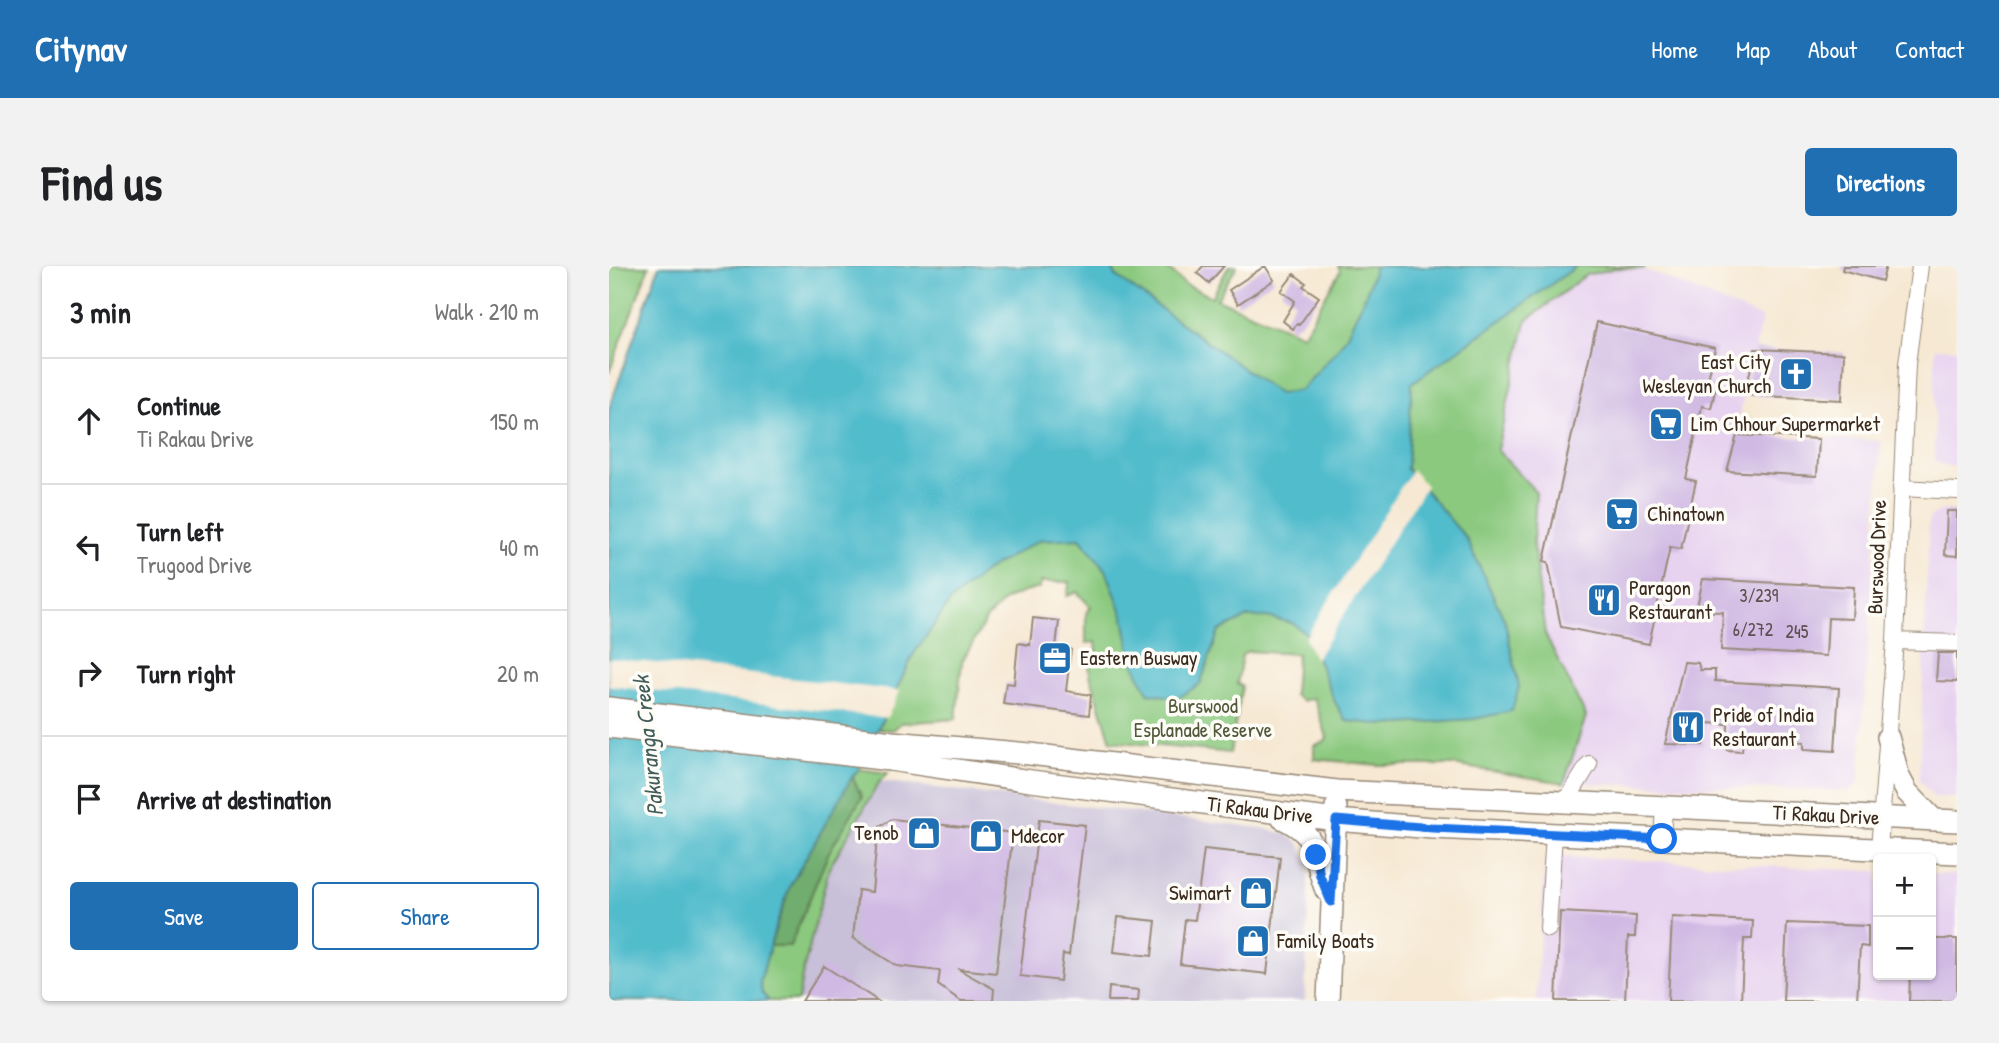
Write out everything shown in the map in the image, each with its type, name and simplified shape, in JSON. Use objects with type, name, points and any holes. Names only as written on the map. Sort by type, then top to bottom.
[{"type":"main road","name":"Ti Rakau Drive","points":[[609,708],[891,751],[1031,781],[1336,820],[1433,828],[1957,853]]},
{"type":"main road","name":"Ti Rakau Drive","points":[[609,727],[891,751],[1030,754],[1337,791],[1957,821]]},
{"type":"main road","points":[[1888,737],[1899,777],[1907,792],[1934,820]]},
{"type":"main road","points":[[1328,1001],[1337,791]]},
{"type":"main road","points":[[1269,812],[1299,826],[1309,837],[1331,902]]},
{"type":"street","name":"Burswood Drive","points":[[1879,849],[1895,641],[1907,364],[1920,266]]},
{"type":"street","points":[[1901,488],[1957,491]]},
{"type":"street","points":[[1895,641],[1957,643]]},
{"type":"street","points":[[1565,803],[1588,764]]},
{"type":"street","points":[[1662,839],[1664,808]]},
{"type":"street","points":[[1548,929],[1554,834]]},
{"type":"shaded area","points":[[1616,268],[1643,269],[1762,318],[1735,434],[1881,441],[1859,783],[1849,791],[1564,783],[1586,716],[1545,634],[1533,543],[1536,492],[1497,450],[1526,321],[1586,275]]},
{"type":"shaded area","points":[[1935,348],[1957,349],[1957,467],[1944,466],[1934,460]]},
{"type":"shaded area","points":[[1942,510],[1957,511],[1957,798],[1934,797],[1919,780],[1929,518]]},
{"type":"shaded area","points":[[880,781],[1262,828],[1286,834],[1299,843],[1308,864],[1305,1001],[798,1001],[829,868]]},
{"type":"shaded area","points":[[1545,856],[1873,871],[1873,980],[1936,980],[1936,874],[1957,875],[1957,1001],[1536,1001]]},
{"type":"green space","points":[[609,266],[649,266],[609,373]]},
{"type":"green space","name":"Burswood Esplanade Reserve","points":[[803,266],[1165,266],[1185,284],[1212,297],[1229,266],[1237,266],[1217,299],[1303,335],[1340,271],[1338,266],[1646,266],[1643,269],[1616,268],[1586,275],[1526,321],[1497,450],[1536,492],[1533,543],[1545,634],[1586,716],[1564,783],[1453,765],[1379,765],[1314,759],[1314,746],[1325,741],[1327,737],[1314,698],[1302,701],[1294,695],[1297,654],[1248,651],[1242,655],[1237,684],[1242,686],[1230,753],[1111,741],[1090,674],[1088,654],[1097,651],[1096,642],[1086,643],[1086,613],[1091,607],[1077,592],[1067,596],[1070,582],[1041,582],[1040,588],[1006,599],[987,618],[962,661],[956,719],[901,723],[893,730],[878,729],[859,769],[888,773],[880,781],[829,868],[798,1001],[686,1001]]},
{"type":"green space","points":[[852,776],[862,797],[829,852],[790,946],[770,946],[790,886]]},
{"type":"water","name":"Pakuranga Creek","points":[[659,266],[1111,266],[1116,276],[1279,394],[1301,390],[1337,350],[1366,294],[1375,266],[1577,266],[1412,383],[1407,469],[1466,538],[1505,621],[1519,687],[1512,711],[1474,719],[1386,725],[1346,721],[1335,702],[1308,635],[1292,623],[1267,617],[1248,617],[1219,631],[1200,684],[1178,698],[1148,693],[1132,660],[1124,618],[1106,570],[1080,538],[1040,540],[990,568],[952,599],[913,655],[859,769],[790,886],[760,982],[762,993],[769,1001],[609,1001],[609,409]]},
{"type":"pier","points":[[1412,470],[1426,486],[1315,660],[1305,638]]},
{"type":"pier","points":[[609,658],[900,691],[887,718],[609,686]]},
{"type":"building","points":[[1203,266],[1224,266],[1209,283],[1197,273]]},
{"type":"building","points":[[1265,266],[1274,280],[1238,304],[1229,290]]},
{"type":"building","points":[[1843,266],[1886,266],[1882,281],[1842,270]]},
{"type":"building","points":[[1294,274],[1306,283],[1303,286],[1319,297],[1299,325],[1293,329],[1283,321],[1295,301],[1281,291]]},
{"type":"building","name":"Chinatown","points":[[1597,322],[1715,348],[1707,384],[1716,386],[1711,408],[1702,406],[1686,479],[1696,481],[1681,549],[1670,547],[1649,644],[1561,627],[1548,562],[1544,561]]},
{"type":"building","name":"East City Wesleyan Church","points":[[1755,349],[1844,353],[1842,400],[1745,395]]},
{"type":"building","points":[[1737,435],[1819,439],[1817,476],[1727,471]]},
{"type":"building","points":[[1947,511],[1957,511],[1957,556],[1945,555]]},
{"type":"building","points":[[1703,579],[1854,587],[1852,619],[1828,618],[1826,656],[1721,650],[1723,612],[1696,611]]},
{"type":"building","points":[[1033,618],[1059,621],[1056,647],[1071,649],[1066,691],[1091,695],[1089,715],[1003,704],[1006,683],[1014,684],[1018,643],[1030,645]]},
{"type":"building","points":[[1938,653],[1957,653],[1957,682],[1936,681]]},
{"type":"building","points":[[1684,662],[1698,663],[1700,670],[1715,670],[1715,681],[1839,688],[1835,751],[1804,749],[1804,742],[1743,739],[1742,751],[1727,750],[1728,724],[1704,723],[1703,745],[1665,744]]},
{"type":"building","points":[[892,819],[1013,833],[996,973],[958,969],[994,989],[993,1001],[961,1001],[938,985],[940,971],[897,966],[853,938],[858,890],[872,892],[878,828]]},
{"type":"building","points":[[1039,820],[1085,825],[1069,955],[1063,954],[1060,981],[1020,976]]},
{"type":"building","points":[[1204,849],[1280,857],[1267,974],[1180,964],[1185,919],[1195,920]]},
{"type":"building","points":[[1560,912],[1636,916],[1635,937],[1628,937],[1625,1001],[1556,1001]]},
{"type":"building","points":[[1118,917],[1156,921],[1152,956],[1114,952]]},
{"type":"building","points":[[1672,917],[1753,921],[1752,939],[1744,939],[1741,1001],[1668,1001]]},
{"type":"building","points":[[1787,923],[1868,926],[1868,947],[1860,946],[1857,1001],[1783,1001]]},
{"type":"building","points":[[1936,939],[1957,939],[1957,1001],[1909,1001],[1910,980],[1936,980]]},
{"type":"building","points":[[824,966],[878,1001],[802,1001]]},
{"type":"building","points":[[1109,987],[1139,990],[1138,1001],[1108,1001]]},
{"type":"place","name":"East City Wesleyan Church","points":[[1796,374]]},
{"type":"place","name":"Lim Chhour Supermarket","points":[[1666,424]]},
{"type":"place","name":"Chinatown","points":[[1622,514]]},
{"type":"place","name":"Paragon Restaurant","points":[[1604,600]]},
{"type":"place","name":"Eastern Busway","points":[[1055,658]]},
{"type":"place","name":"Pride of India Restaurant","points":[[1688,727]]},
{"type":"place","name":"Tenob","points":[[924,833]]},
{"type":"place","name":"Mdecor","points":[[986,836]]},
{"type":"place","name":"Swimart","points":[[1256,893]]},
{"type":"place","name":"Family Boats","points":[[1253,941]]},
{"type":"route","points":[[1316,855],[1320,876],[1331,902],[1336,820],[1433,828],[1662,839]]}]
